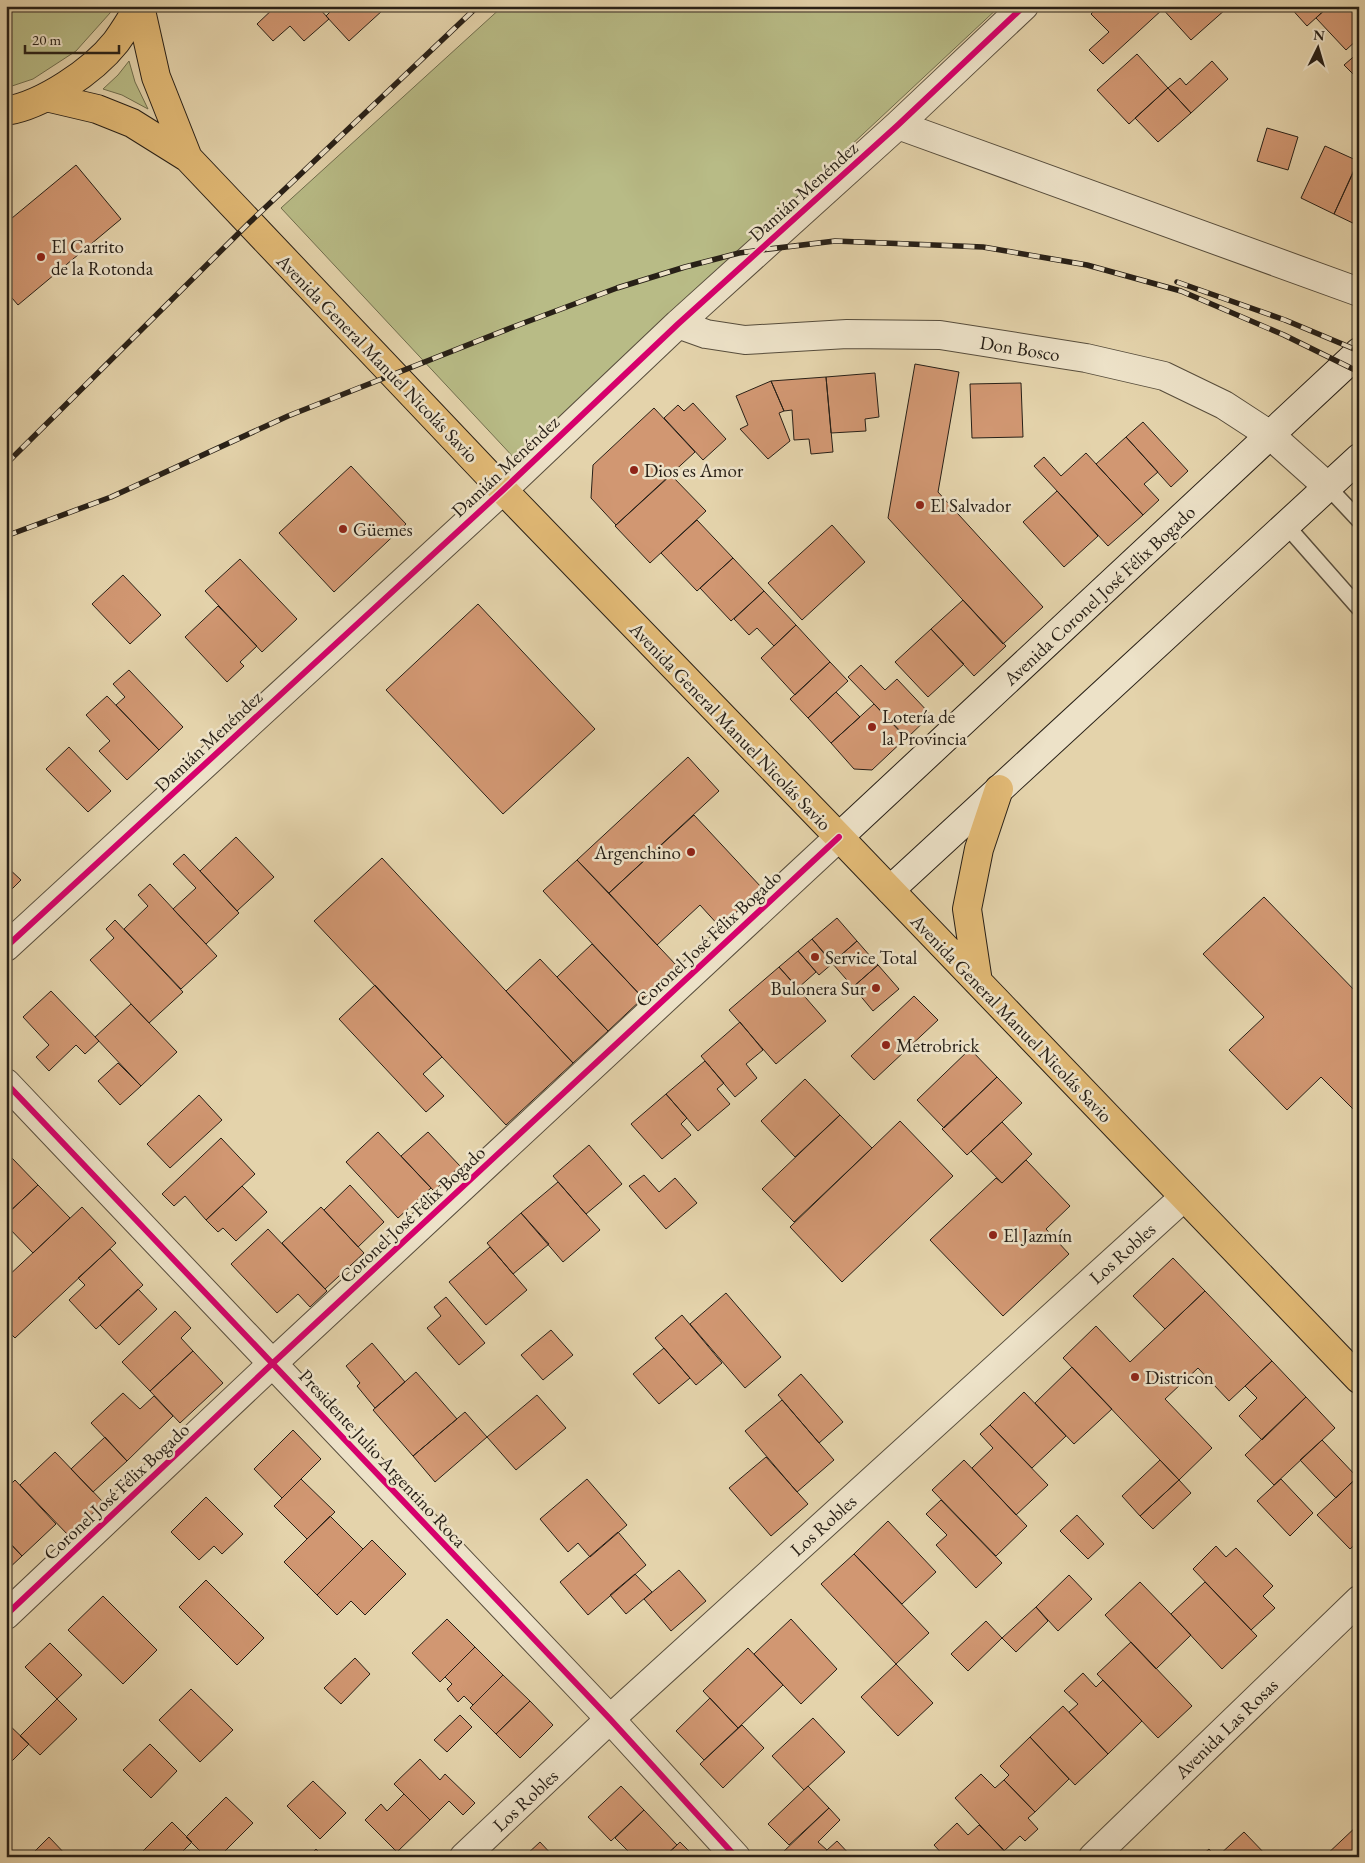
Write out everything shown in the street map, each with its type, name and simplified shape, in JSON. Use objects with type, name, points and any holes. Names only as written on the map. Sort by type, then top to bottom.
[{"type":"main road","name":"Avenida General Manuel Nicolás Savio","points":[[7,112],[46,97],[83,74],[115,43],[139,6]]},
{"type":"main road","name":"Avenida General Manuel Nicolás Savio","points":[[139,6],[156,77],[188,158]]},
{"type":"main road","name":"Avenida General Manuel Nicolás Savio","points":[[46,97],[97,109],[132,123],[188,158],[503,490],[1359,1379]]},
{"type":"main road","points":[[978,982],[967,909],[979,849],[999,788]]},
{"type":"street","name":"Damián Menéndez","points":[[6,947],[503,490],[678,324],[898,125],[1024,6]]},
{"type":"street","points":[[898,125],[1359,292]]},
{"type":"street","name":"Don Bosco","points":[[678,324],[706,334],[745,340],[847,334],[940,335],[1086,358],[1164,376],[1224,405],[1270,435],[1327,486]]},
{"type":"street","name":"Avenida Coronel José Félix Bogado","points":[[839,838],[1359,352]]},
{"type":"street","points":[[890,890],[1285,524],[1359,458]]},
{"type":"street","name":"Coronel José Félix Bogado","points":[[6,1615],[273,1363],[839,838]]},
{"type":"street","name":"Presidente Julio Argentino Roca","points":[[6,1083],[610,1720],[736,1857]]},
{"type":"street","name":"Los Robles","points":[[464,1857],[610,1720],[1184,1197]]},
{"type":"street","name":"Avenida Las Rosas","points":[[1093,1857],[1359,1600]]},
{"type":"lane","points":[[1327,486],[1359,520]]},
{"type":"lane","points":[[1285,524],[1359,608]]},
{"type":"green space","points":[[6,6],[114,6],[76,51],[33,79],[6,88]]},
{"type":"green space","points":[[503,6],[1000,6],[739,253],[516,460],[281,208]]},
{"type":"green space","points":[[129,61],[135,82],[148,109],[122,95],[103,89]]},
{"type":"building","points":[[276,6],[317,6],[329,19],[304,41],[290,26],[273,41],[257,24]]},
{"type":"building","points":[[336,6],[379,6],[383,10],[349,41],[326,16]]},
{"type":"building","points":[[1099,6],[1160,6],[1163,9],[1103,64],[1089,50],[1109,32],[1091,14]]},
{"type":"building","points":[[1160,6],[1224,6],[1226,9],[1191,40]]},
{"type":"building","points":[[1289,6],[1329,6],[1307,26]]},
{"type":"building","points":[[1329,6],[1356,6],[1359,9],[1359,38],[1346,50],[1316,18]]},
{"type":"building","points":[[1359,52],[1359,80],[1344,65]]},
{"type":"building","points":[[1137,54],[1168,88],[1129,124],[1097,90]]},
{"type":"building","points":[[1212,61],[1228,79],[1191,113],[1168,88],[1180,78],[1186,85]]},
{"type":"building","points":[[1168,88],[1191,113],[1158,142],[1135,118]]},
{"type":"building","points":[[1267,128],[1298,137],[1288,170],[1257,161]]},
{"type":"building","points":[[1325,146],[1358,161],[1334,214],[1301,198]]},
{"type":"building","name":"El Carrito de la Rotonda","points":[[76,165],[121,219],[18,305],[6,291],[6,223]]},
{"type":"building","points":[[1353,173],[1359,176],[1359,226],[1334,214]]},
{"type":"building","name":"El Salvador","points":[[915,364],[959,372],[938,492],[1043,607],[1003,644],[888,518]]},
{"type":"building","points":[[875,373],[879,417],[865,419],[866,431],[831,433],[826,377]]},
{"type":"building","points":[[826,377],[833,452],[811,454],[809,439],[794,440],[792,410],[784,411],[771,381]]},
{"type":"building","points":[[771,381],[784,411],[779,413],[790,441],[768,459],[740,429],[748,425],[736,396]]},
{"type":"building","points":[[1021,383],[1023,437],[972,438],[970,384]]},
{"type":"building","points":[[693,403],[726,439],[703,460],[664,418],[678,405],[684,411]]},
{"type":"building","name":"Dios es Amor","points":[[654,408],[695,452],[616,525],[591,498],[593,465]]},
{"type":"building","points":[[1143,422],[1188,471],[1171,487],[1126,437]]},
{"type":"building","points":[[1126,437],[1158,472],[1144,484],[1159,500],[1143,515],[1096,464]]},
{"type":"building","points":[[1086,453],[1143,515],[1108,546],[1034,466],[1044,457],[1061,476]]},
{"type":"building","name":"Güemes","points":[[351,466],[406,524],[334,592],[279,533]]},
{"type":"building","points":[[671,475],[706,511],[650,563],[615,526]]},
{"type":"building","points":[[1057,491],[1098,536],[1064,567],[1023,522]]},
{"type":"building","points":[[697,520],[733,558],[697,591],[661,553]]},
{"type":"building","points":[[832,525],[865,562],[802,620],[768,583]]},
{"type":"building","points":[[733,558],[764,591],[731,621],[700,588]]},
{"type":"building","points":[[240,559],[297,619],[262,652],[205,591]]},
{"type":"building","points":[[123,575],[161,615],[130,644],[92,604]]},
{"type":"building","points":[[764,591],[796,625],[774,646],[757,628],[749,635],[734,619]]},
{"type":"building","points":[[963,600],[1006,646],[974,676],[931,629]]},
{"type":"building","points":[[478,604],[595,729],[503,814],[386,690]]},
{"type":"building","points":[[218,606],[257,646],[240,662],[244,666],[227,682],[185,637]]},
{"type":"building","points":[[796,625],[830,662],[795,695],[761,658]]},
{"type":"building","points":[[931,629],[964,664],[928,697],[895,662]]},
{"type":"building","points":[[830,662],[848,681],[808,718],[790,699]]},
{"type":"building","points":[[861,665],[885,690],[897,679],[931,715],[907,738],[848,677]]},
{"type":"building","points":[[129,670],[183,727],[159,750],[116,705],[125,697],[113,684]]},
{"type":"building","points":[[836,692],[860,717],[831,743],[808,718]]},
{"type":"building","points":[[107,696],[159,750],[127,780],[99,751],[110,741],[86,715]]},
{"type":"building","name":"Lotería de la Provincia","points":[[874,704],[906,738],[872,770],[854,769],[831,743]]},
{"type":"building","points":[[69,747],[111,791],[88,812],[46,769]]},
{"type":"building","points":[[688,757],[719,791],[609,893],[577,860]]},
{"type":"building","name":"Argenchino","points":[[694,815],[762,888],[720,927],[700,905],[657,945],[609,893]]},
{"type":"building","points":[[236,837],[274,877],[237,911],[200,871]]},
{"type":"building","points":[[184,854],[239,913],[206,944],[173,909],[196,888],[173,864]]},
{"type":"building","points":[[382,858],[573,1063],[506,1125],[314,921]]},
{"type":"building","points":[[577,860],[677,966],[643,998],[543,891]]},
{"type":"building","points":[[6,866],[21,880],[6,895]]},
{"type":"building","points":[[150,884],[217,956],[181,989],[124,929],[148,906],[138,895]]},
{"type":"building","points":[[1264,897],[1359,995],[1359,1115],[1321,1077],[1287,1110],[1229,1050],[1264,1017],[1203,954]]},
{"type":"building","points":[[837,918],[857,941],[832,963],[812,939]]},
{"type":"building","points":[[115,920],[183,992],[149,1023],[90,960],[114,938],[106,929]]},
{"type":"building","name":"Service Total","points":[[812,939],[833,963],[819,975],[798,951]]},
{"type":"building","points":[[857,941],[878,965],[853,987],[832,963]]},
{"type":"building","points":[[592,944],[643,998],[608,1031],[557,977]]},
{"type":"building","points":[[798,951],[816,972],[798,988],[779,967]]},
{"type":"building","points":[[540,959],[608,1031],[573,1063],[506,991]]},
{"type":"building","name":"Bulonera Sur","points":[[878,965],[899,989],[873,1011],[853,987]]},
{"type":"building","points":[[779,967],[826,1021],[776,1064],[729,1010]]},
{"type":"building","points":[[375,985],[442,1057],[423,1074],[444,1096],[426,1112],[339,1019]]},
{"type":"building","points":[[51,991],[99,1041],[85,1054],[76,1045],[49,1071],[36,1057],[49,1045],[23,1017]]},
{"type":"building","name":"Metrobrick","points":[[914,996],[938,1020],[874,1080],[851,1056]]},
{"type":"building","points":[[131,1004],[177,1052],[141,1086],[95,1037]]},
{"type":"building","points":[[740,1022],[763,1050],[746,1064],[757,1078],[735,1097],[701,1056]]},
{"type":"building","points":[[970,1049],[997,1077],[944,1128],[917,1100]]},
{"type":"building","points":[[705,1061],[724,1083],[717,1089],[730,1104],[698,1131],[666,1094]]},
{"type":"building","points":[[118,1063],[141,1086],[120,1105],[98,1081]]},
{"type":"building","points":[[997,1077],[1022,1103],[967,1155],[942,1129]]},
{"type":"building","points":[[805,1079],[840,1115],[795,1157],[761,1121]]},
{"type":"building","points":[[666,1094],[687,1118],[681,1124],[691,1135],[662,1159],[631,1124]]},
{"type":"building","points":[[199,1095],[222,1120],[170,1168],[147,1144]]},
{"type":"building","points":[[840,1115],[872,1148],[794,1222],[762,1189]]},
{"type":"building","points":[[900,1121],[953,1176],[842,1282],[790,1227]]},
{"type":"building","points":[[1002,1122],[1032,1154],[1002,1183],[971,1151]]},
{"type":"building","points":[[378,1132],[431,1188],[398,1218],[346,1162]]},
{"type":"building","points":[[428,1132],[460,1166],[434,1191],[401,1156]]},
{"type":"building","points":[[221,1138],[255,1174],[206,1220],[185,1196],[174,1206],[162,1194]]},
{"type":"building","points":[[589,1145],[622,1184],[586,1214],[553,1176]]},
{"type":"building","points":[[12,1158],[38,1185],[6,1215],[6,1163]]},
{"type":"building","name":"El Jazmín","points":[[1026,1160],[1070,1206],[1046,1229],[1069,1254],[1003,1316],[930,1240],[996,1178],[1002,1183]]},
{"type":"building","points":[[644,1175],[659,1192],[675,1178],[697,1203],[666,1229],[629,1186]]},
{"type":"building","points":[[558,1182],[600,1230],[563,1262],[521,1213]]},
{"type":"building","points":[[38,1185],[70,1218],[33,1253],[6,1225],[6,1215]]},
{"type":"building","points":[[350,1185],[384,1222],[358,1247],[324,1210]]},
{"type":"building","points":[[242,1186],[267,1212],[236,1241],[223,1228],[218,1232],[206,1220]]},
{"type":"building","points":[[82,1207],[116,1243],[15,1338],[6,1329],[6,1278]]},
{"type":"building","points":[[321,1207],[364,1253],[325,1289],[282,1243]]},
{"type":"building","points":[[521,1213],[549,1244],[513,1274],[487,1243]]},
{"type":"building","points":[[268,1229],[327,1291],[310,1307],[298,1294],[277,1313],[231,1264]]},
{"type":"building","points":[[490,1247],[527,1290],[486,1325],[449,1282]]},
{"type":"building","points":[[110,1249],[143,1285],[96,1329],[69,1300],[85,1285],[78,1278]]},
{"type":"building","points":[[1173,1258],[1205,1291],[1165,1329],[1133,1296]]},
{"type":"building","points":[[138,1289],[157,1309],[119,1345],[100,1325]]},
{"type":"building","name":"Districon","points":[[1205,1291],[1272,1361],[1229,1401],[1198,1368],[1165,1399],[1212,1448],[1179,1480],[1063,1358],[1096,1326],[1130,1362]]},
{"type":"building","points":[[726,1293],[781,1357],[745,1388],[690,1324]]},
{"type":"building","points":[[446,1297],[485,1343],[459,1365],[427,1328],[441,1316],[434,1307]]},
{"type":"building","points":[[175,1311],[191,1328],[181,1338],[193,1351],[150,1391],[122,1362]]},
{"type":"building","points":[[682,1315],[722,1363],[696,1385],[655,1338]]},
{"type":"building","points":[[551,1330],[573,1355],[543,1380],[521,1355]]},
{"type":"building","points":[[372,1343],[405,1382],[375,1408],[357,1386],[360,1383],[346,1366]]},
{"type":"building","points":[[664,1348],[690,1378],[659,1404],[633,1374]]},
{"type":"building","points":[[193,1351],[223,1383],[180,1423],[150,1391]]},
{"type":"building","points":[[1272,1361],[1306,1397],[1262,1440],[1239,1416],[1257,1398],[1245,1386]]},
{"type":"building","points":[[1072,1367],[1112,1409],[1074,1444],[1035,1403]]},
{"type":"building","points":[[416,1372],[457,1419],[413,1456],[373,1410]]},
{"type":"building","points":[[801,1374],[843,1422],[819,1443],[778,1395]]},
{"type":"building","points":[[1024,1392],[1066,1436],[1032,1468],[990,1425]]},
{"type":"building","points":[[123,1393],[140,1409],[154,1396],[173,1416],[127,1461],[91,1423]]},
{"type":"building","points":[[537,1395],[566,1428],[516,1470],[487,1437]]},
{"type":"building","points":[[1306,1397],[1335,1428],[1274,1485],[1245,1455]]},
{"type":"building","points":[[782,1400],[834,1460],[797,1492],[745,1431]]},
{"type":"building","points":[[465,1412],[487,1437],[435,1482],[413,1456]]},
{"type":"building","points":[[990,1425],[1048,1485],[1016,1515],[972,1468],[993,1448],[980,1434]]},
{"type":"building","points":[[293,1430],[321,1459],[282,1498],[254,1469]]},
{"type":"building","points":[[105,1437],[127,1461],[93,1492],[71,1469]]},
{"type":"building","points":[[1322,1440],[1357,1477],[1336,1498],[1300,1460]]},
{"type":"building","points":[[55,1452],[104,1503],[69,1536],[20,1485]]},
{"type":"building","points":[[766,1457],[808,1504],[771,1536],[729,1488]]},
{"type":"building","points":[[964,1460],[1027,1526],[996,1556],[932,1490]]},
{"type":"building","points":[[1160,1460],[1179,1480],[1140,1516],[1122,1496]]},
{"type":"building","points":[[1359,1476],[1359,1541],[1350,1549],[1317,1515]]},
{"type":"building","points":[[301,1479],[335,1512],[307,1539],[274,1506]]},
{"type":"building","points":[[587,1479],[627,1525],[590,1557],[578,1543],[568,1552],[540,1519]]},
{"type":"building","points":[[1281,1479],[1313,1513],[1290,1536],[1257,1501]]},
{"type":"building","points":[[15,1480],[56,1524],[22,1556],[6,1539],[6,1489]]},
{"type":"building","points":[[1179,1480],[1191,1493],[1153,1529],[1140,1516]]},
{"type":"building","points":[[206,1497],[243,1534],[222,1554],[214,1546],[199,1560],[171,1532]]},
{"type":"building","points":[[941,1500],[1002,1563],[976,1588],[936,1545],[947,1535],[926,1514]]},
{"type":"building","points":[[1077,1515],[1104,1544],[1088,1559],[1060,1531]]},
{"type":"building","points":[[330,1516],[363,1549],[317,1595],[284,1562]]},
{"type":"building","points":[[888,1521],[936,1572],[902,1604],[854,1554]]},
{"type":"building","points":[[618,1532],[646,1565],[588,1615],[560,1582]]},
{"type":"building","points":[[6,1539],[22,1556],[6,1571]]},
{"type":"building","points":[[372,1540],[406,1574],[365,1615],[351,1601],[337,1615],[317,1595]]},
{"type":"building","points":[[1216,1546],[1226,1557],[1236,1548],[1273,1586],[1263,1596],[1275,1608],[1251,1630],[1193,1569]]},
{"type":"building","points":[[854,1554],[929,1633],[896,1664],[821,1584]]},
{"type":"building","points":[[679,1570],[706,1601],[671,1631],[644,1599]]},
{"type":"building","points":[[635,1574],[652,1592],[626,1614],[610,1595]]},
{"type":"building","points":[[1069,1575],[1092,1599],[1058,1631],[1036,1607]]},
{"type":"building","points":[[206,1580],[264,1638],[237,1665],[179,1607]]},
{"type":"building","points":[[1140,1582],[1191,1635],[1156,1669],[1105,1615]]},
{"type":"building","points":[[1205,1582],[1257,1636],[1222,1669],[1171,1614]]},
{"type":"building","points":[[103,1596],[157,1650],[123,1684],[68,1630]]},
{"type":"building","points":[[1036,1607],[1048,1621],[1016,1652],[1002,1638]]},
{"type":"building","points":[[447,1619],[475,1647],[440,1682],[412,1653]]},
{"type":"building","points":[[791,1619],[837,1669],[801,1704],[754,1654]]},
{"type":"building","points":[[986,1621],[1002,1638],[968,1671],[951,1654]]},
{"type":"building","points":[[1131,1642],[1192,1706],[1158,1738],[1097,1674]]},
{"type":"building","points":[[50,1643],[82,1675],[57,1699],[25,1667]]},
{"type":"building","points":[[475,1647],[503,1675],[473,1705],[464,1696],[458,1702],[447,1689],[452,1684],[445,1677]]},
{"type":"building","points":[[748,1648],[783,1685],[738,1728],[703,1691]]},
{"type":"building","points":[[355,1658],[370,1674],[341,1704],[324,1688]]},
{"type":"building","points":[[896,1664],[933,1703],[898,1736],[861,1697]]},
{"type":"building","points":[[1083,1673],[1096,1687],[1103,1680],[1142,1721],[1108,1754],[1069,1712],[1078,1704],[1064,1691]]},
{"type":"building","points":[[503,1675],[530,1701],[496,1734],[470,1708]]},
{"type":"building","points":[[191,1689],[233,1730],[200,1762],[159,1720]]},
{"type":"building","points":[[710,1698],[738,1728],[704,1760],[676,1731]]},
{"type":"building","points":[[57,1699],[77,1719],[40,1755],[20,1736]]},
{"type":"building","points":[[530,1701],[553,1725],[520,1758],[496,1734]]},
{"type":"building","points":[[1063,1706],[1108,1754],[1075,1785],[1030,1737]]},
{"type":"building","points":[[460,1715],[472,1727],[447,1752],[434,1740]]},
{"type":"building","points":[[813,1718],[845,1752],[804,1790],[772,1756]]},
{"type":"building","points":[[6,1722],[29,1744],[6,1767]]},
{"type":"building","points":[[742,1725],[764,1748],[723,1788],[700,1764]]},
{"type":"building","points":[[1030,1737],[1069,1779],[1035,1812],[1004,1780],[1009,1775],[1000,1766]]},
{"type":"building","points":[[150,1744],[177,1771],[151,1798],[123,1770]]},
{"type":"building","points":[[420,1759],[440,1780],[445,1774],[475,1803],[463,1815],[449,1801],[430,1820],[394,1784]]},
{"type":"building","points":[[981,1774],[995,1788],[1004,1780],[1035,1812],[1028,1818],[1038,1829],[1025,1841],[1020,1836],[1004,1851],[955,1798]]},
{"type":"building","points":[[313,1781],[346,1813],[320,1839],[287,1806]]},
{"type":"building","points":[[621,1786],[644,1810],[611,1841],[588,1817]]},
{"type":"building","points":[[808,1786],[829,1808],[789,1845],[768,1824]]},
{"type":"building","points":[[404,1794],[430,1820],[397,1852],[365,1820],[381,1804],[387,1811]]},
{"type":"building","points":[[226,1797],[253,1823],[219,1857],[206,1857],[186,1837]]},
{"type":"building","points":[[829,1808],[840,1820],[818,1842],[827,1850],[820,1857],[784,1857],[781,1854]]},
{"type":"building","points":[[644,1810],[677,1845],[664,1857],[634,1857],[615,1838]]},
{"type":"building","points":[[172,1822],[192,1842],[177,1857],[137,1857]]},
{"type":"building","points":[[957,1823],[968,1835],[979,1825],[1006,1852],[1001,1857],[945,1857],[934,1845]]},
{"type":"building","points":[[1359,1824],[1359,1857],[1324,1857]]},
{"type":"building","points":[[1244,1832],[1268,1857],[1217,1857]]},
{"type":"building","points":[[49,1837],[68,1857],[29,1857]]},
{"type":"building","points":[[837,1841],[852,1857],[820,1857],[827,1850]]},
{"type":"building","points":[[540,1842],[554,1857],[526,1855]]},
{"type":"building","points":[[680,1842],[695,1857],[664,1857],[677,1845]]},
{"type":"building","points":[[316,1849],[324,1857],[308,1857]]},
{"type":"building","points":[[1209,1849],[1216,1857],[1200,1857]]},
{"type":"railway","points":[[6,464],[249,223],[478,6]]},
{"type":"railway","points":[[6,536],[111,497],[288,416],[617,288],[739,253],[835,241],[983,247],[1087,265],[1181,291],[1284,335],[1359,372]]},
{"type":"railway","points":[[1177,282],[1285,320],[1359,351]]},
{"type":"cycle path","points":[[6,947],[503,490],[678,324],[898,125],[1024,6]]},
{"type":"cycle path","points":[[6,1615],[273,1363],[839,837]]},
{"type":"cycle path","points":[[6,1083],[610,1719],[736,1857]]},
{"type":"place","name":"El Carrito de la Rotonda","points":[[41,257]]},
{"type":"place","name":"Dios es Amor","points":[[634,470]]},
{"type":"place","name":"El Salvador","points":[[920,505]]},
{"type":"place","name":"Güemes","points":[[343,529]]},
{"type":"place","name":"Lotería de la Provincia","points":[[872,727]]},
{"type":"place","name":"Argenchino","points":[[691,852]]},
{"type":"place","name":"Service Total","points":[[815,957]]},
{"type":"place","name":"Bulonera Sur","points":[[876,988]]},
{"type":"place","name":"Metrobrick","points":[[886,1045]]},
{"type":"place","name":"El Jazmín","points":[[993,1235]]},
{"type":"place","name":"Districon","points":[[1135,1377]]}]
